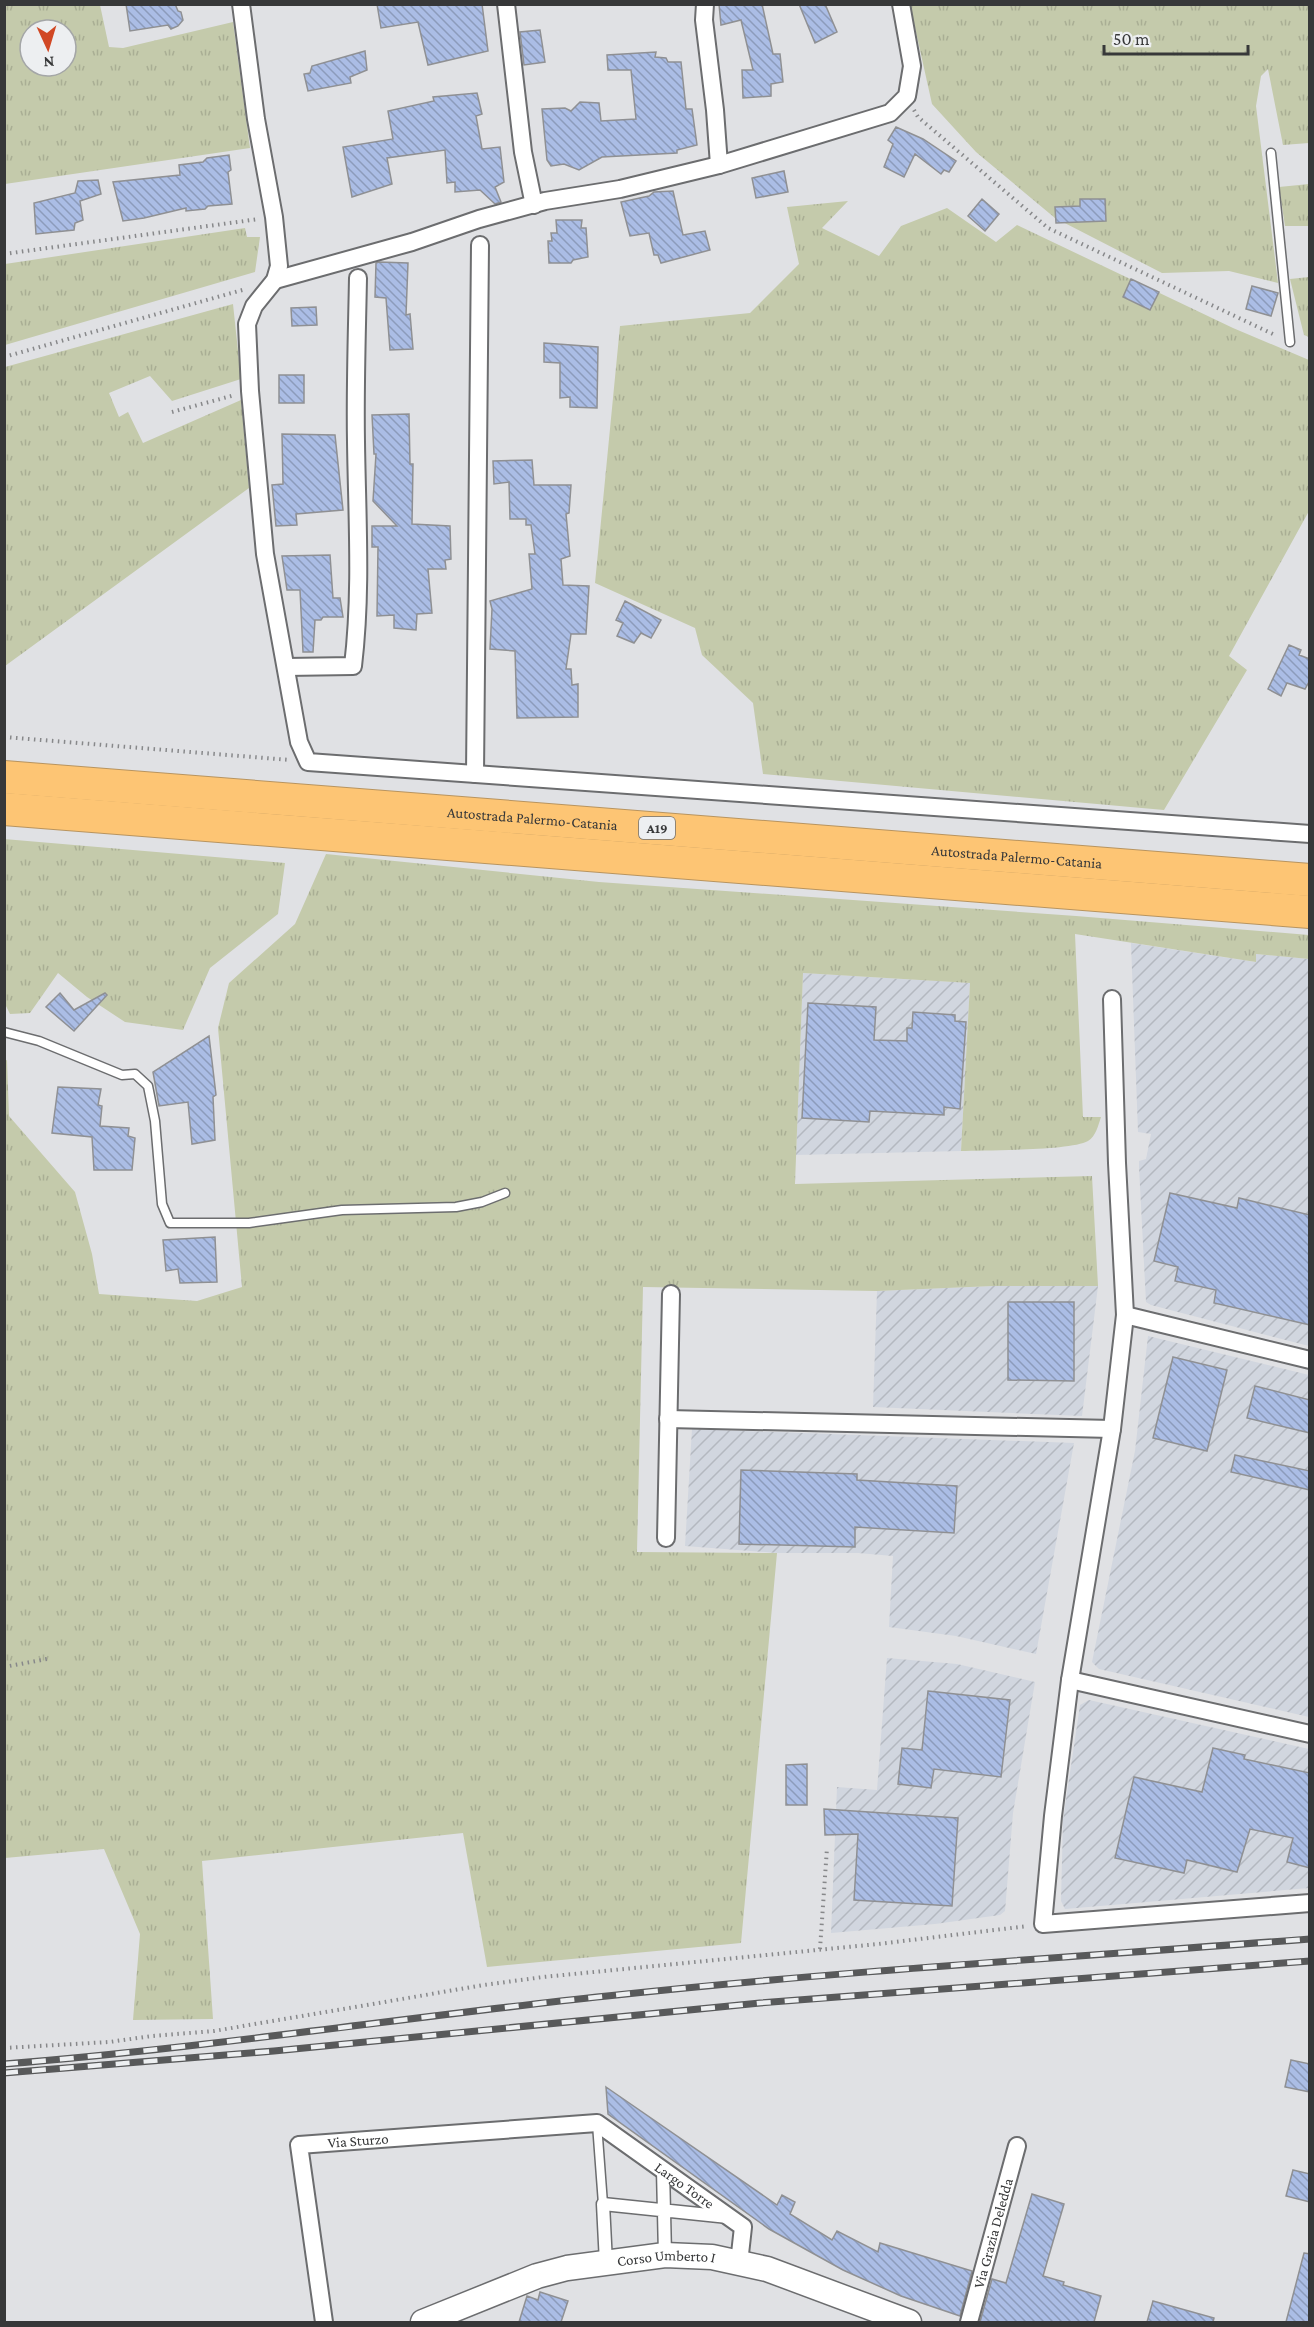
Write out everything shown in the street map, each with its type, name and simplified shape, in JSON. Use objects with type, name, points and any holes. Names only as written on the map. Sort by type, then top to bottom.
[{"type":"highway","name":"Autostrada Palermo-Catania","points":[[4,777],[1310,880]]},
{"type":"highway","name":"A19","points":[[4,809],[1310,912]]},
{"type":"main road","name":"Corso Umberto I","points":[[423,2322],[457,2317],[537,2276],[567,2268],[665,2255],[712,2257],[767,2269],[909,2322]]},
{"type":"street","points":[[241,4],[256,119],[274,217],[279,266],[275,280],[254,306],[247,324],[250,391],[265,554],[299,742],[308,762],[1310,834]]},
{"type":"street","points":[[506,4],[523,152],[534,204]]},
{"type":"street","points":[[705,4],[704,20],[716,110],[718,165]]},
{"type":"street","points":[[275,280],[412,242],[479,219],[534,204],[620,189],[718,165],[890,113],[907,96],[912,66],[901,4]]},
{"type":"street","points":[[475,774],[480,245]]},
{"type":"street","points":[[286,667],[353,666],[358,625],[359,550],[356,440],[358,278]]},
{"type":"street","points":[[1112,999],[1125,1315],[1112,1429],[1070,1680],[1053,1816],[1043,1924],[1310,1903]]},
{"type":"street","points":[[666,1538],[671,1294]]},
{"type":"street","points":[[1125,1315],[1310,1360]]},
{"type":"street","points":[[669,1419],[1112,1429]]},
{"type":"street","points":[[1070,1680],[1310,1734]]},
{"type":"street","name":"Largo Torre","points":[[597,2123],[743,2227],[739,2263]]},
{"type":"street","name":"Via Sturzo","points":[[324,2322],[299,2145],[597,2123]]},
{"type":"street","name":"Via Grazia Deledda","points":[[969,2322],[1017,2146]]},
{"type":"street","points":[[663,2170],[665,2255]]},
{"type":"street","points":[[606,2263],[603,2204],[729,2217]]},
{"type":"lane","points":[[1270,153],[1290,342]]},
{"type":"lane","points":[[4,1032],[39,1041],[122,1075],[135,1074],[148,1086],[155,1121],[162,1204],[170,1223],[249,1223],[342,1210],[456,1207],[482,1203],[505,1193]]},
{"type":"lane","points":[[597,2123],[603,2204]]},
{"type":"path","points":[[907,96],[918,117],[1048,228],[1290,342]]},
{"type":"path","points":[[4,254],[274,217]]},
{"type":"path","points":[[4,357],[275,280]]},
{"type":"path","points":[[172,412],[250,391]]},
{"type":"path","points":[[4,737],[308,762]]},
{"type":"path","points":[[4,1667],[47,1659]]},
{"type":"path","points":[[820,1949],[827,1848]]},
{"type":"path","points":[[4,2048],[109,2042],[214,2031],[496,1984],[596,1971],[1043,1924]]},
{"type":"shaded area","points":[[1131,943],[1255,962],[1256,954],[1309,959],[1309,1346],[1146,1302],[1139,1161],[1146,1159],[1151,1134],[1138,1132]]},
{"type":"shaded area","points":[[803,973],[970,983],[961,1151],[796,1155]]},
{"type":"shaded area","points":[[993,1286],[1098,1286],[1082,1416],[873,1407],[877,1291]]},
{"type":"shaded area","points":[[1148,1336],[1309,1375],[1309,1717],[1099,1669],[1092,1662],[1135,1451]]},
{"type":"shaded area","points":[[692,1429],[1074,1443],[1036,1654],[956,1636],[889,1627],[893,1556],[858,1553],[777,1553],[685,1546]]},
{"type":"shaded area","points":[[887,1658],[957,1664],[1035,1682],[1013,1813],[1005,1911],[1000,1915],[935,1924],[831,1933],[837,1787],[877,1790]]},
{"type":"shaded area","points":[[1089,1700],[1309,1749],[1309,1888],[1065,1909],[1061,1901],[1063,1820],[1080,1705]]},
{"type":"green space","points":[[4,5],[100,5],[109,47],[123,48],[233,22],[250,148],[5,184]]},
{"type":"green space","points":[[910,5],[1309,5],[1309,143],[1283,145],[1268,69],[1261,76],[1256,106],[1278,283],[1229,271],[1162,273],[1055,218],[976,152],[932,104]]},
{"type":"green space","points":[[1309,184],[1309,226],[1285,226],[1279,187]]},
{"type":"green space","points":[[848,201],[822,228],[879,256],[901,226],[947,208],[996,242],[1017,225],[1233,328],[1309,360],[1309,511],[1229,656],[1247,670],[1164,810],[763,774],[753,703],[702,655],[695,628],[595,583],[620,326],[750,313],[799,264],[787,207]]},
{"type":"green space","points":[[245,228],[247,237],[260,237],[255,272],[5,345],[5,264]]},
{"type":"green space","points":[[1310,277],[1309,337],[1304,335],[1290,279]]},
{"type":"green space","points":[[233,304],[241,379],[172,401],[150,376],[109,393],[119,417],[128,412],[143,443],[241,400],[249,488],[5,666],[5,367]]},
{"type":"green space","points":[[4,839],[285,863],[278,914],[210,968],[183,1030],[125,1022],[87,997],[58,973],[30,1013],[10,1014],[4,1002]]},
{"type":"green space","points":[[326,854],[599,882],[1309,935],[1309,959],[1256,954],[1256,962],[1075,934],[1083,1117],[1101,1117],[1095,1134],[1088,1141],[1064,1147],[1007,1150],[961,1151],[970,983],[803,973],[795,1184],[1092,1176],[1098,1286],[993,1286],[877,1291],[643,1287],[637,1552],[777,1553],[741,1943],[487,1967],[463,1833],[202,1861],[213,2019],[133,2020],[140,1934],[104,1849],[5,1858],[5,1061],[7,1060],[9,1116],[75,1192],[92,1254],[99,1294],[197,1301],[242,1287],[218,1028],[229,983],[295,924]]},
{"type":"building","points":[[126,4],[175,4],[183,20],[171,29],[168,25],[130,31]]},
{"type":"building","points":[[377,4],[482,4],[488,51],[428,65],[418,22],[381,28]]},
{"type":"building","points":[[719,4],[762,4],[773,54],[780,54],[783,82],[771,84],[771,96],[743,98],[742,70],[753,70],[741,20],[721,25]]},
{"type":"building","points":[[799,4],[825,4],[837,32],[815,43]]},
{"type":"building","points":[[540,30],[545,62],[524,65],[520,32]]},
{"type":"building","points":[[365,51],[367,70],[350,77],[351,83],[308,91],[304,74],[310,73],[312,66]]},
{"type":"building","points":[[656,52],[655,57],[666,58],[668,62],[681,62],[686,109],[692,109],[697,145],[677,150],[677,153],[602,157],[579,170],[564,164],[551,166],[547,160],[542,109],[565,108],[571,111],[580,102],[599,103],[601,121],[636,119],[631,70],[608,70],[607,55]]},
{"type":"building","points":[[477,93],[482,114],[476,116],[482,149],[500,147],[504,182],[495,187],[501,202],[495,204],[480,190],[455,192],[455,182],[447,183],[445,150],[387,158],[392,184],[352,197],[343,147],[393,139],[388,111],[434,101],[433,97]]},
{"type":"building","points":[[896,127],[923,139],[956,161],[949,172],[944,170],[941,174],[915,154],[904,177],[884,167],[893,144],[888,140]]},
{"type":"building","points":[[229,155],[231,170],[228,172],[232,204],[186,211],[186,208],[123,221],[113,182],[180,175],[179,165]]},
{"type":"building","points":[[784,171],[788,192],[756,198],[752,178]]},
{"type":"building","points":[[98,180],[101,194],[80,201],[83,220],[75,223],[74,230],[36,234],[34,203],[75,193],[78,181]]},
{"type":"building","points":[[673,191],[683,235],[705,231],[710,250],[661,263],[658,255],[654,255],[649,233],[630,236],[621,202],[649,196],[654,192]]},
{"type":"building","points":[[982,199],[999,214],[985,231],[968,216]]},
{"type":"building","points":[[1080,199],[1105,199],[1106,221],[1056,223],[1055,207],[1080,206]]},
{"type":"building","points":[[556,220],[582,220],[581,228],[586,228],[588,257],[573,260],[571,263],[549,263],[548,241],[552,241],[551,233],[557,233]]},
{"type":"building","points":[[376,263],[408,263],[406,315],[410,314],[413,349],[390,350],[386,298],[375,297]]},
{"type":"building","points":[[1131,279],[1159,292],[1150,310],[1123,297]]},
{"type":"building","points":[[1252,286],[1278,293],[1271,316],[1246,309]]},
{"type":"building","points":[[316,307],[317,325],[292,326],[291,308]]},
{"type":"building","points":[[544,343],[598,347],[597,408],[570,407],[570,397],[560,398],[560,363],[544,362]]},
{"type":"building","points":[[279,375],[304,375],[304,403],[279,403]]},
{"type":"building","points":[[409,414],[410,464],[413,464],[412,524],[450,526],[451,559],[445,560],[446,569],[428,569],[432,613],[417,614],[416,630],[394,628],[394,615],[377,616],[378,547],[372,547],[372,526],[397,526],[373,501],[376,454],[374,454],[372,415]]},
{"type":"building","points":[[282,434],[335,435],[343,510],[296,514],[297,525],[276,526],[272,485],[283,484]]},
{"type":"building","points":[[532,460],[534,485],[571,485],[569,513],[566,514],[570,556],[561,559],[563,585],[589,586],[586,634],[571,634],[566,669],[571,669],[572,685],[578,684],[578,717],[517,718],[515,651],[490,649],[492,609],[490,601],[532,589],[529,554],[535,554],[531,525],[526,525],[526,519],[510,519],[509,482],[494,484],[493,461]]},
{"type":"building","points":[[330,555],[333,598],[340,598],[343,617],[323,617],[321,620],[315,620],[313,652],[303,652],[300,590],[287,590],[282,556]]},
{"type":"building","points":[[625,601],[661,620],[651,638],[641,633],[634,643],[617,636],[623,623],[616,620]]},
{"type":"building","points":[[1289,645],[1301,650],[1299,655],[1310,659],[1310,680],[1305,689],[1287,683],[1281,696],[1268,689]]},
{"type":"building","points":[[60,993],[74,1010],[105,993],[107,995],[74,1031],[46,1007]]},
{"type":"building","points":[[808,1003],[876,1007],[874,1040],[907,1041],[907,1028],[912,1028],[913,1012],[955,1015],[955,1021],[966,1022],[960,1109],[944,1107],[944,1115],[870,1111],[869,1122],[802,1118]]},
{"type":"building","points":[[209,1036],[216,1095],[213,1097],[215,1140],[192,1144],[188,1102],[159,1106],[153,1072]]},
{"type":"building","points":[[58,1087],[101,1089],[98,1105],[102,1106],[100,1126],[129,1128],[128,1136],[135,1138],[132,1170],[94,1170],[92,1137],[52,1133]]},
{"type":"building","points":[[1170,1193],[1237,1208],[1239,1198],[1310,1215],[1310,1325],[1214,1303],[1216,1290],[1175,1281],[1178,1267],[1154,1261]]},
{"type":"building","points":[[215,1237],[217,1282],[180,1283],[178,1269],[166,1271],[163,1240]]},
{"type":"building","points":[[1008,1302],[1074,1302],[1074,1381],[1008,1380]]},
{"type":"building","points":[[1173,1357],[1227,1370],[1207,1451],[1153,1438]]},
{"type":"building","points":[[1255,1386],[1310,1400],[1310,1433],[1247,1418]]},
{"type":"building","points":[[1235,1455],[1310,1471],[1310,1490],[1231,1472]]},
{"type":"building","points":[[741,1470],[857,1474],[857,1480],[957,1486],[954,1533],[855,1527],[855,1547],[739,1544]]},
{"type":"building","points":[[928,1691],[1010,1700],[1001,1777],[934,1769],[931,1788],[898,1784],[902,1748],[922,1750]]},
{"type":"building","points":[[1213,1748],[1245,1755],[1244,1759],[1310,1773],[1310,1868],[1287,1862],[1293,1838],[1250,1829],[1237,1872],[1187,1860],[1184,1873],[1115,1858],[1134,1777],[1202,1792]]},
{"type":"building","points":[[807,1764],[807,1805],[786,1805],[786,1765]]},
{"type":"building","points":[[824,1809],[958,1818],[952,1906],[854,1900],[858,1834],[825,1835]]},
{"type":"building","points":[[1291,2060],[1310,2064],[1310,2092],[1285,2087]]},
{"type":"building","points":[[606,2087],[777,2205],[782,2195],[795,2202],[790,2214],[832,2240],[837,2231],[878,2252],[880,2243],[972,2271],[960,2316],[901,2296],[843,2270],[769,2229],[608,2114]]},
{"type":"building","points":[[1293,2170],[1310,2174],[1310,2202],[1286,2196]]},
{"type":"building","points":[[1032,2194],[1064,2204],[1043,2276],[1064,2282],[1063,2285],[1101,2296],[1094,2322],[980,2322],[992,2279],[1006,2283]]},
{"type":"building","points":[[1304,2253],[1310,2254],[1310,2322],[1286,2322]]},
{"type":"building","points":[[540,2292],[568,2301],[561,2322],[519,2322],[527,2296],[538,2300]]},
{"type":"building","points":[[1153,2301],[1214,2318],[1213,2322],[1147,2322]]},
{"type":"railway","points":[[4,2064],[155,2050],[532,2004],[694,1987],[1310,1939]]},
{"type":"railway","points":[[4,2073],[274,2051],[760,2003],[1310,1961]]}]
